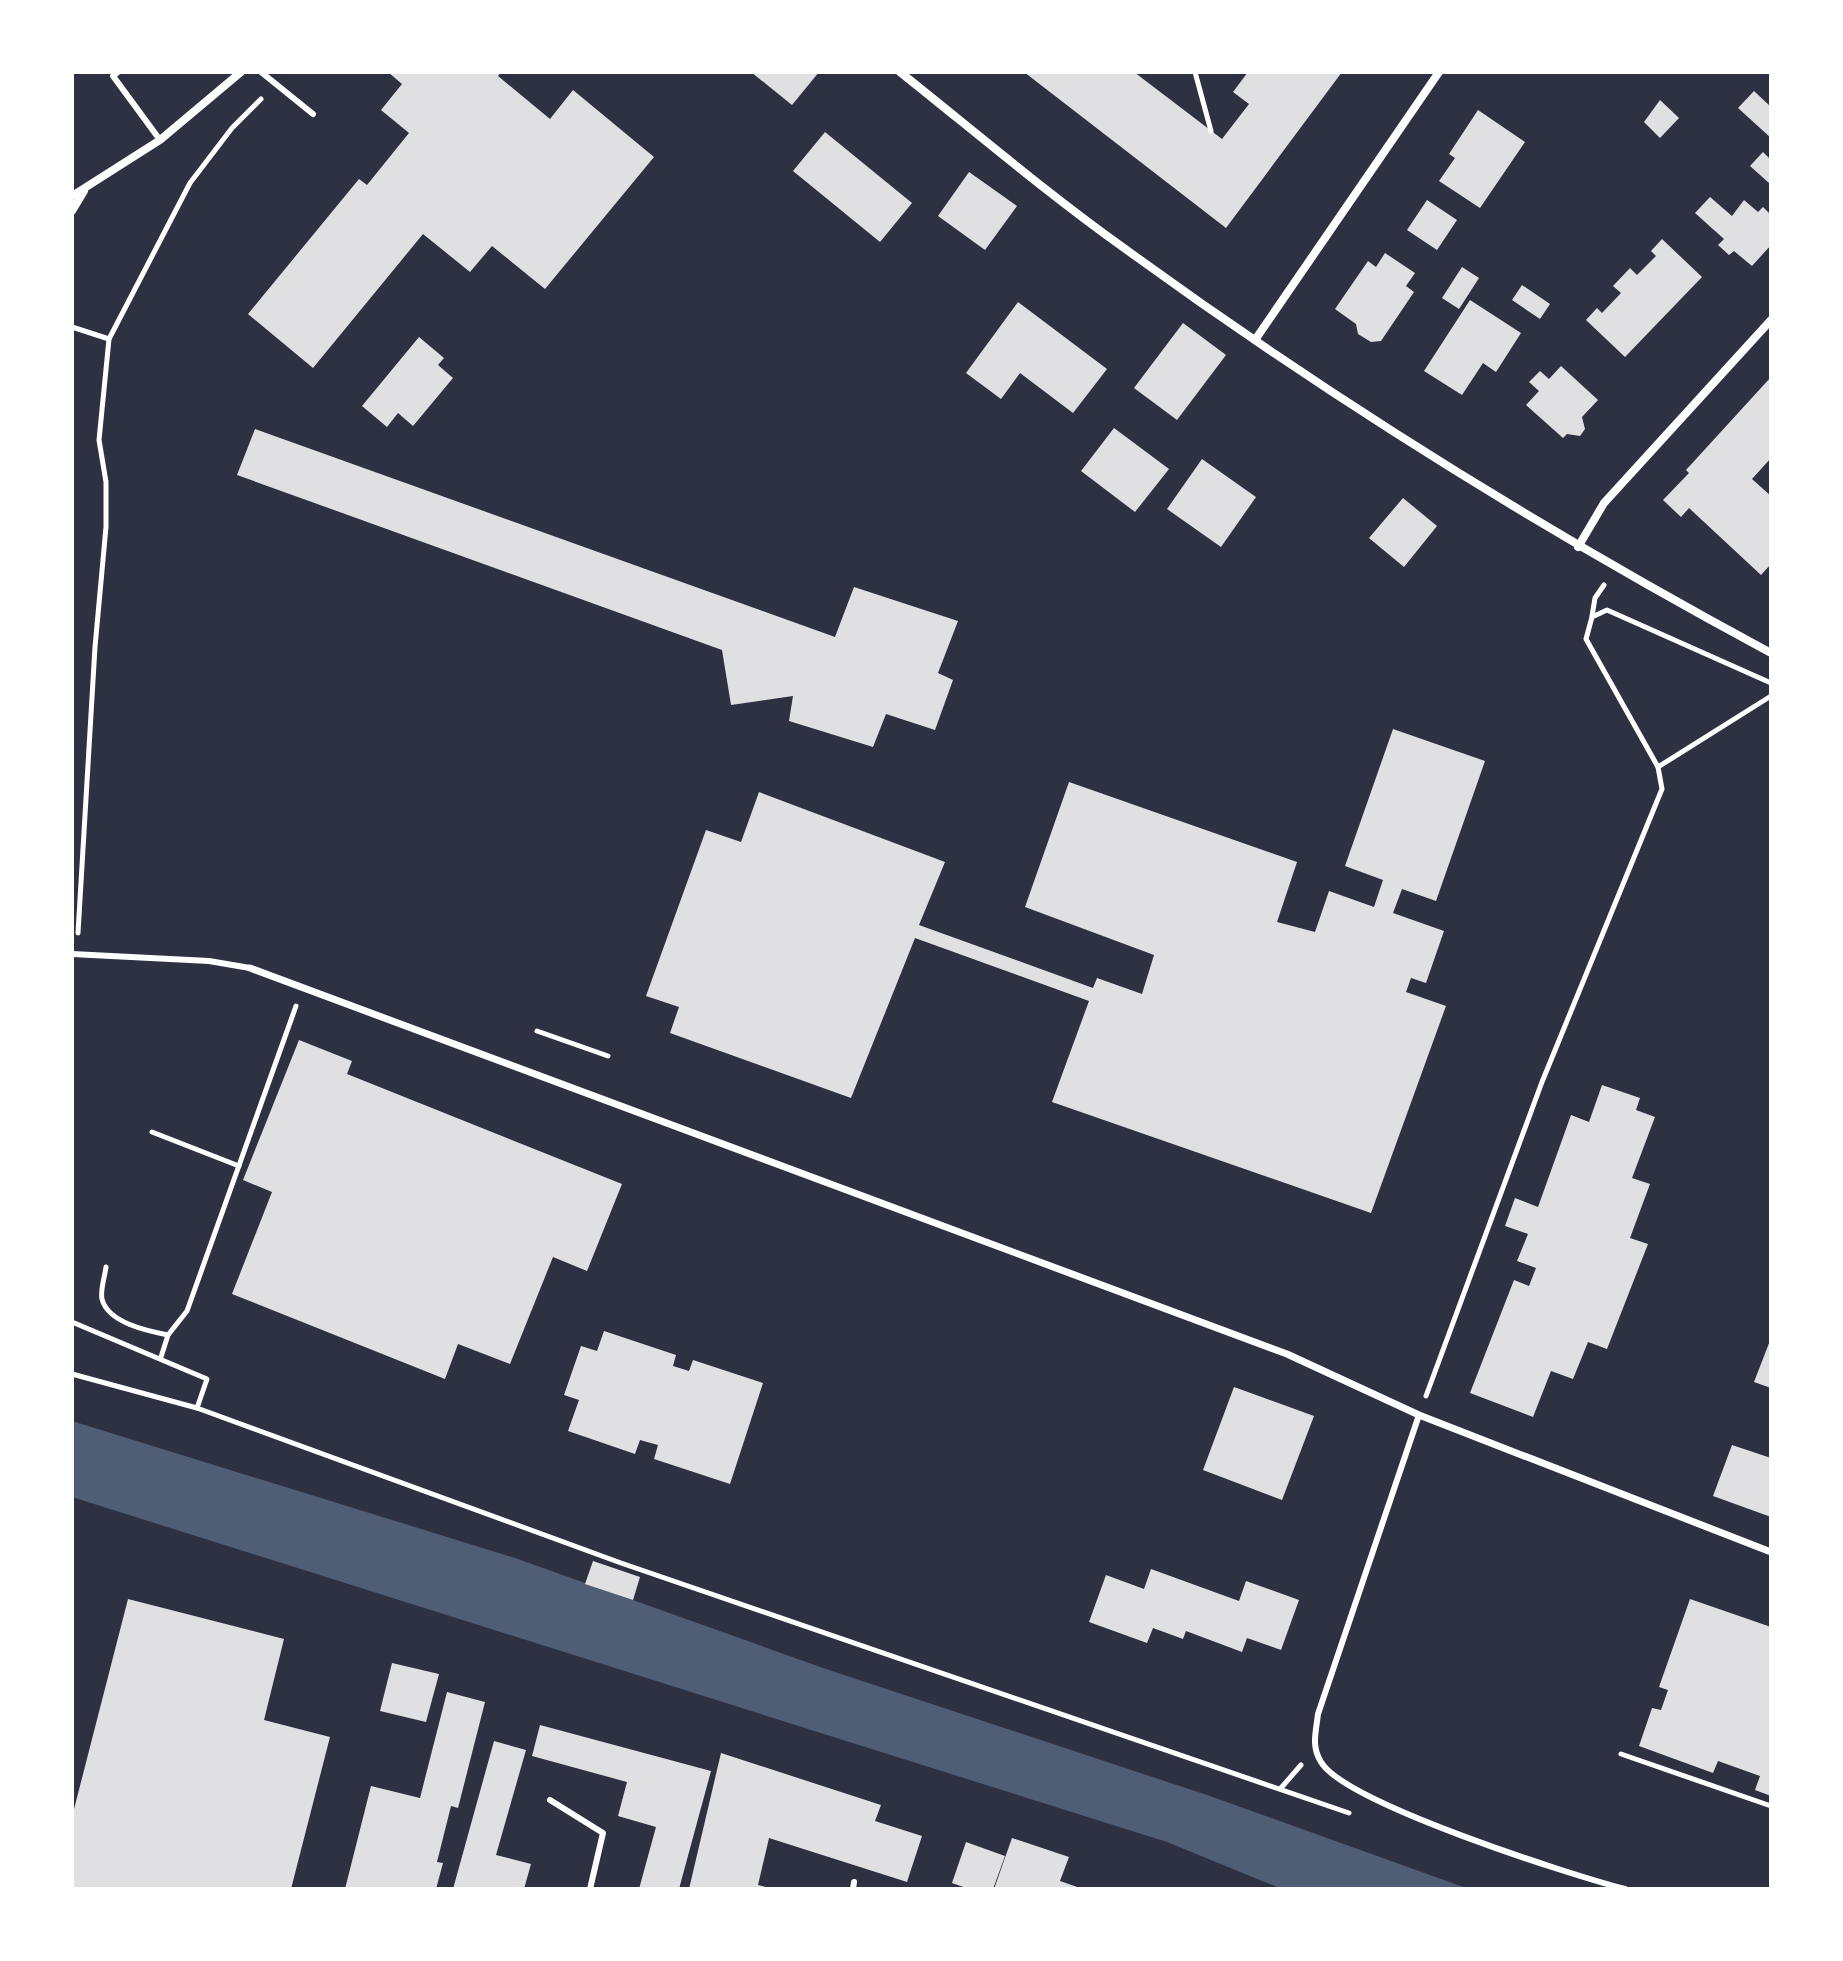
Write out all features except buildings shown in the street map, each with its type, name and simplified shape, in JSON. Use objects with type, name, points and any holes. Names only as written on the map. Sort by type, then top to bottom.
[{"type":"street","points":[[72,196],[160,140],[241,72]]},
{"type":"street","points":[[900,72],[1122,247],[1255,340],[1491,495],[1616,569],[1771,653]]},
{"type":"street","points":[[1255,340],[1439,72]]},
{"type":"street","points":[[72,211],[84,191]]},
{"type":"street","points":[[1578,547],[1604,503],[1771,320]]},
{"type":"street","points":[[250,968],[608,1104],[1287,1354],[1419,1415],[1771,1552]]},
{"type":"lane","points":[[118,72],[113,76],[160,140]]},
{"type":"lane","points":[[261,72],[313,114]]},
{"type":"lane","points":[[74,954],[209,961],[250,968]]},
{"type":"lane","points":[[1419,1415],[1318,1714],[1314,1747],[1322,1765],[1365,1797],[1565,1873],[1625,1889]]},
{"type":"lane","points":[[550,1800],[603,1833],[590,1889]]},
{"type":"path","points":[[1195,72],[1211,131]]},
{"type":"path","points":[[74,954],[106,527],[106,482],[99,440],[109,339],[190,183],[232,128],[275,84]]},
{"type":"path","points":[[72,327],[109,339]]},
{"type":"path","points":[[1419,1415],[1542,1082],[1662,789],[1658,767],[1586,639],[1595,598],[1616,569]]},
{"type":"path","points":[[1592,617],[1607,610],[1771,683]]},
{"type":"path","points":[[1658,767],[1771,696]]},
{"type":"path","points":[[161,1357],[168,1335],[187,1311],[304,986]]},
{"type":"path","points":[[537,1031],[608,1056]]},
{"type":"path","points":[[152,1132],[239,1166]]},
{"type":"path","points":[[106,1267],[102,1298],[107,1308],[118,1319],[168,1335]]},
{"type":"path","points":[[72,1322],[207,1379],[197,1408]]},
{"type":"path","points":[[72,1374],[197,1408],[621,1563],[1281,1788]]},
{"type":"path","points":[[1621,1754],[1771,1806]]},
{"type":"water","points":[[72,1421],[515,1558],[826,1669],[1207,1795],[1469,1889],[1282,1889],[1167,1842],[72,1497]]}]
